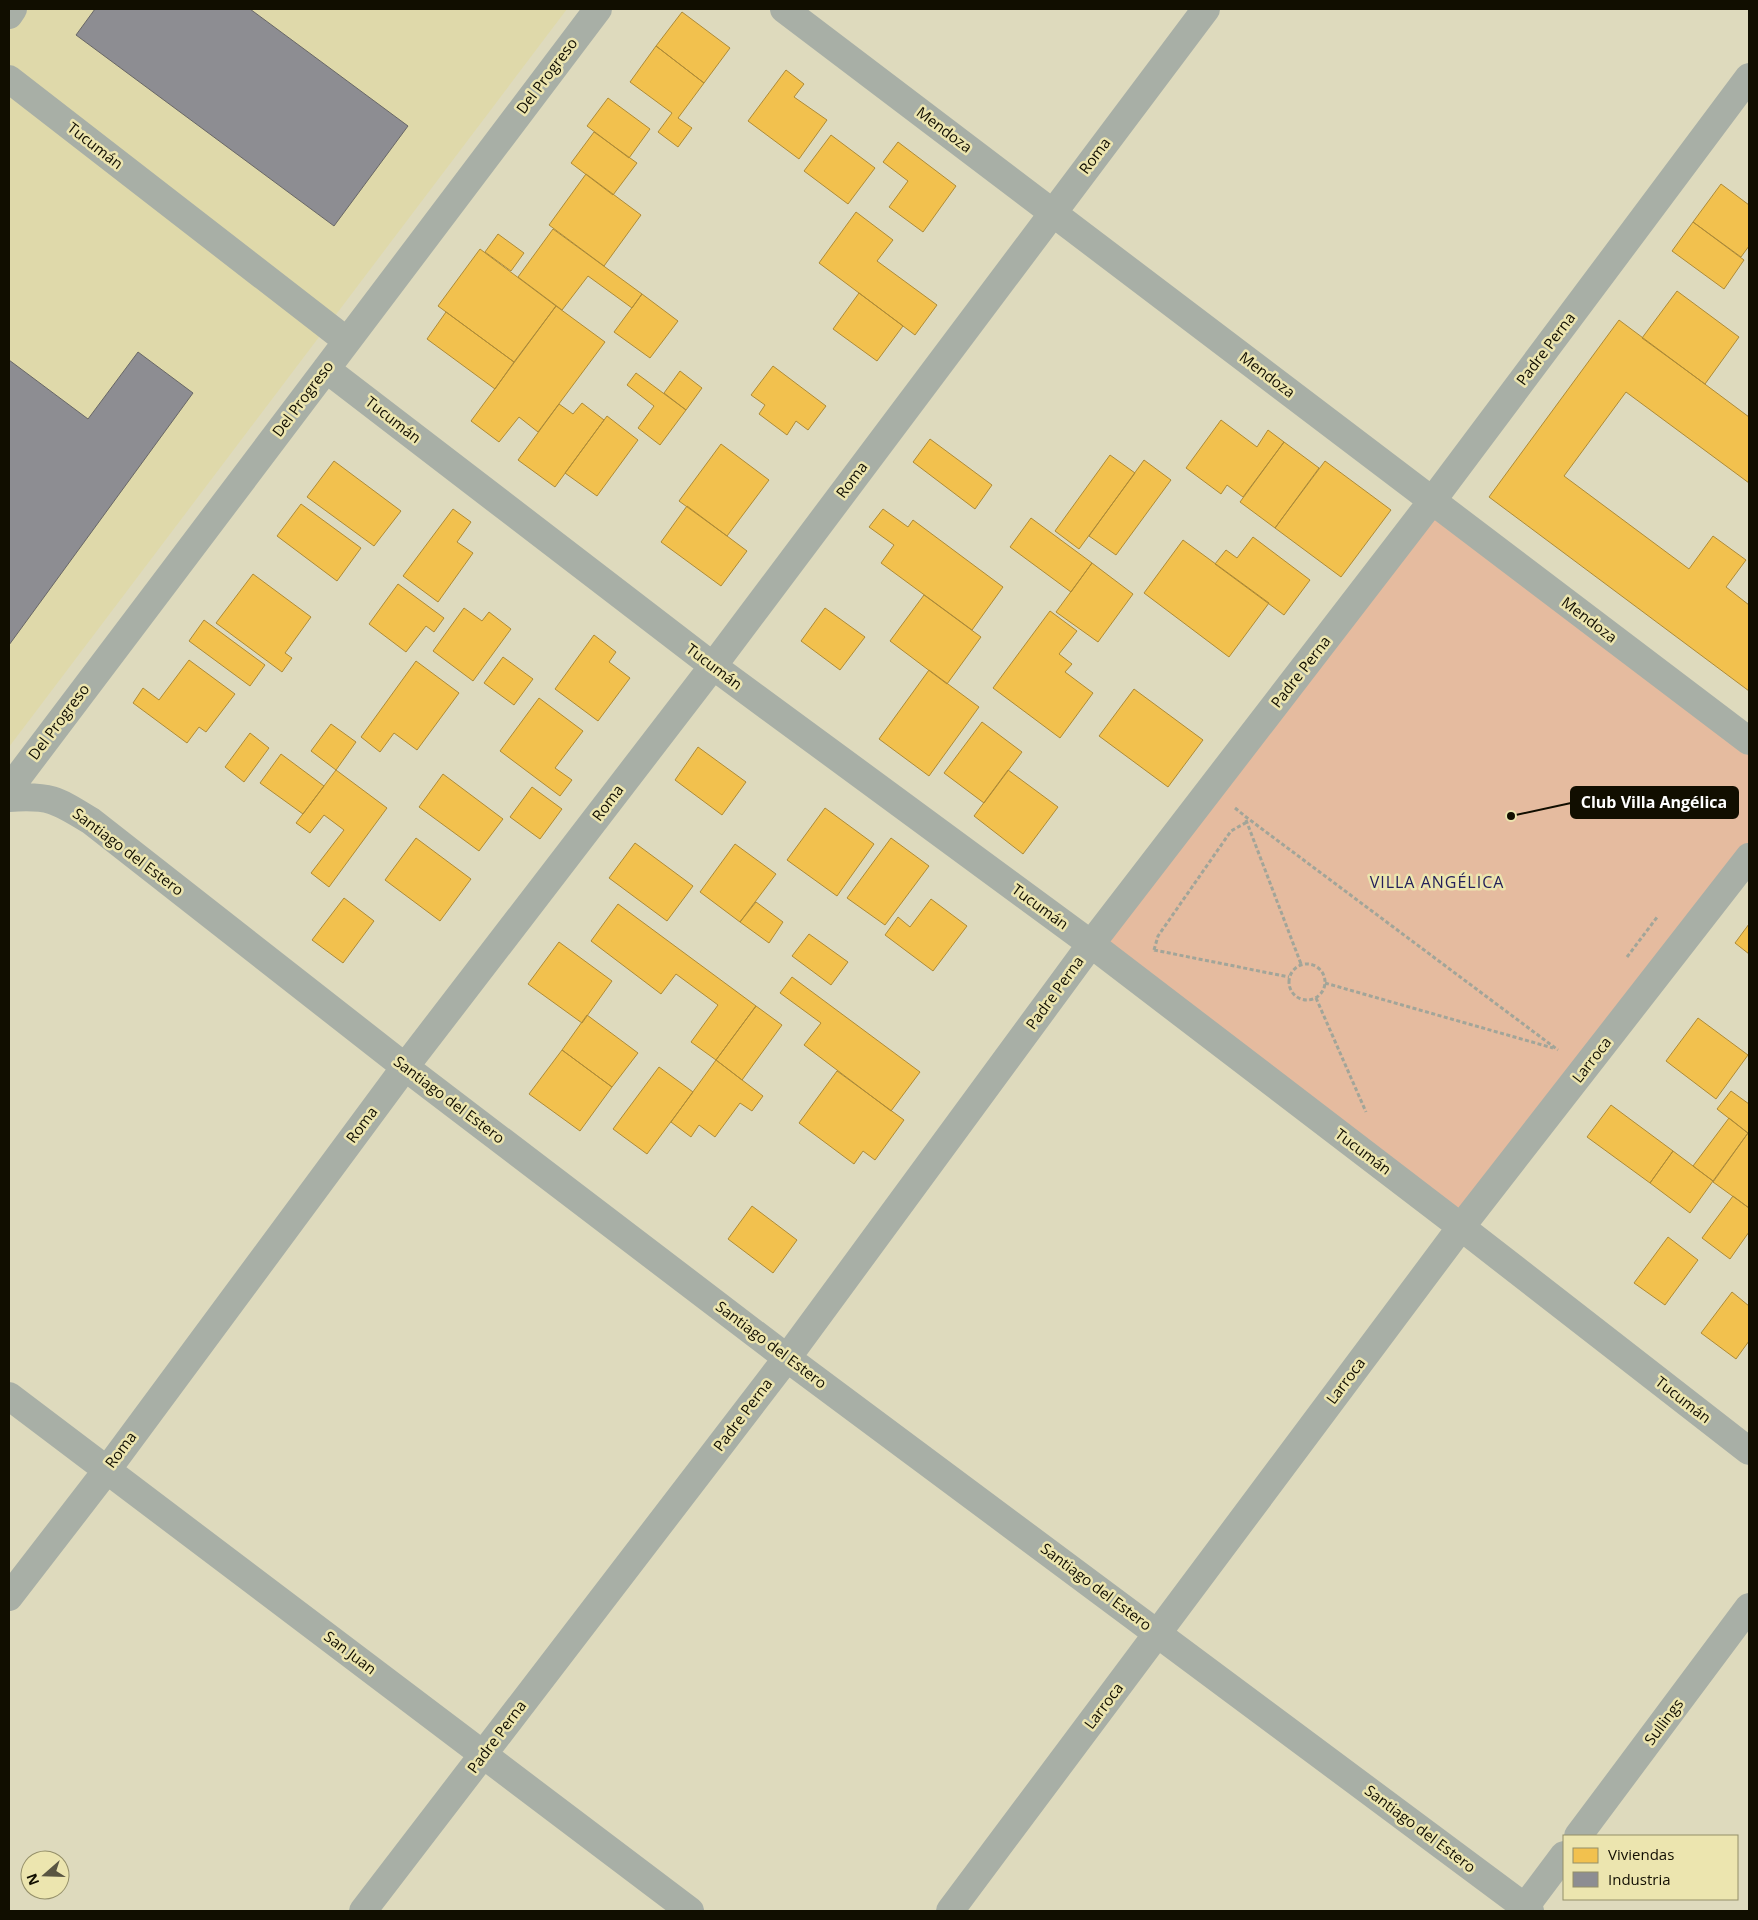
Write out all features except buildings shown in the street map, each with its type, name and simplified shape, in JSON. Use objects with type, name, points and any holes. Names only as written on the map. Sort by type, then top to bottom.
[{"type":"street","points":[[9,15],[13,9]]},
{"type":"street","name":"Del Progreso","points":[[9,789],[598,9]]},
{"type":"street","name":"Mendoza","points":[[784,9],[1749,741]]},
{"type":"street","name":"Roma","points":[[9,1597],[107,1470],[405,1067],[713,666],[1206,9]]},
{"type":"street","name":"Padre Perna","points":[[363,1911],[787,1358],[1091,944],[1432,501],[1749,77]]},
{"type":"street","name":"Tucumán","points":[[9,79],[346,341]]},
{"type":"street","name":"Tucumán","points":[[326,369],[713,666],[1091,944],[1461,1227],[1749,1452]]},
{"type":"street","name":"Santiago del Estero","points":[[9,798],[36,796],[59,801],[91,821],[405,1067],[787,1358],[1159,1633],[1526,1910]]},
{"type":"street","name":"Larroca","points":[[950,1911],[1461,1227],[1749,857]]},
{"type":"street","name":"San Juan","points":[[9,1396],[690,1911]]},
{"type":"street","name":"Sullings","points":[[1579,1835],[1749,1608]]},
{"type":"street","points":[[1526,1910],[1563,1856]]},
{"type":"path","points":[[1212,786],[1246,820],[1556,1049],[1583,1071]]},
{"type":"path","points":[[1153,950],[1158,936],[1231,831],[1246,820]]},
{"type":"path","points":[[1246,820],[1301,964]]},
{"type":"path","points":[[1153,950],[1159,956]]},
{"type":"path","points":[[1153,950],[1289,977]]},
{"type":"path","points":[[1301,964],[1313,964],[1322,972],[1325,983],[1324,989],[1316,998],[1304,1000],[1290,990],[1289,977],[1296,967],[1301,964]]},
{"type":"path","points":[[1325,983],[1556,1049]]},
{"type":"path","points":[[1316,998],[1367,1115],[1359,1109]]},
{"type":"shaded area","points":[[9,9],[567,9],[9,747]]},
{"type":"shaded area","points":[[1432,501],[1749,741],[1749,857],[1461,1227],[1091,945]]},
{"type":"place","name":"Club Villa Angélica","points":[[1511,816]]},
{"type":"district","name":"VILLA ANGÉLICA","points":[[1437,882]]}]
